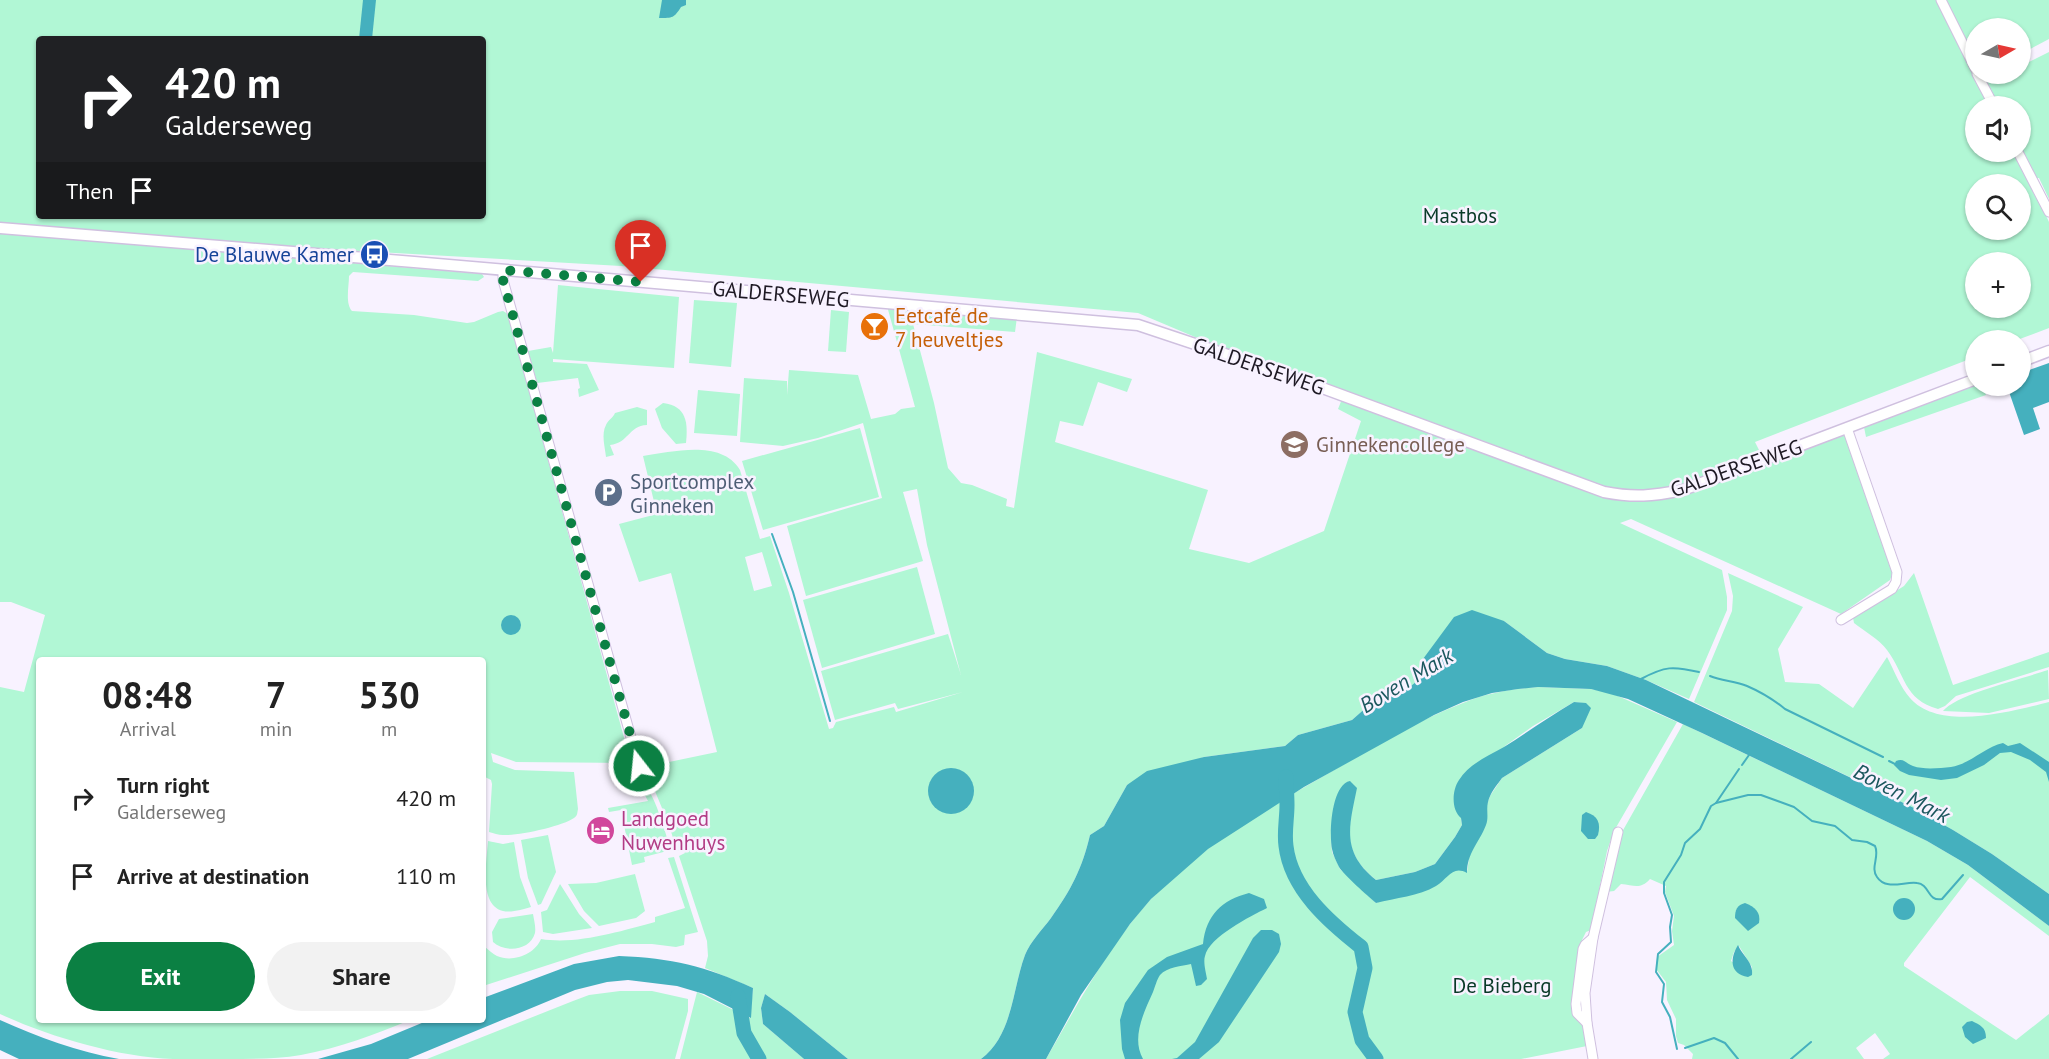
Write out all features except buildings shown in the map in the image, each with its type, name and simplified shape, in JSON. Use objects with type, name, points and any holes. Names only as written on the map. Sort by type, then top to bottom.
[{"type":"street","points":[[1941,0],[1965,49]]},
{"type":"street","points":[[2023,162],[2049,212]]},
{"type":"street","name":"GALDERSEWEG","points":[[0,228],[1138,325],[1279,372],[1604,492],[1632,497],[1653,496],[1683,490],[1965,383]]},
{"type":"street","points":[[503,270],[503,280],[639,766]]},
{"type":"street","points":[[2031,358],[2049,351]]},
{"type":"street","points":[[1841,620],[1892,589],[1898,572],[1847,428]]},
{"type":"street","points":[[1593,1059],[1585,993],[1593,938],[1618,832]]},
{"type":"green space","name":"Mastbos","points":[[0,0],[2049,0],[2049,39],[2031,49],[2031,18],[1965,18],[1965,84],[2031,84],[2031,61],[2049,52],[2049,199],[2039,178],[2031,178],[2031,174],[1965,174],[1965,240],[2031,240],[2031,184],[2049,222],[2049,328],[2031,335],[2031,330],[1965,330],[1965,361],[1755,442],[1766,464],[1846,434],[1893,572],[1890,580],[1841,614],[1631,519],[1620,523],[1722,570],[1727,610],[1689,699],[1607,666],[1565,659],[1547,653],[1504,621],[1407,689],[1377,698],[1352,720],[1298,735],[1285,746],[1204,757],[1127,785],[1104,826],[1090,835],[1070,888],[1027,950],[1006,1025],[992,1049],[981,1059],[848,1059],[765,994],[761,1008],[763,1024],[804,1059],[680,1059],[697,992],[750,1018],[753,988],[705,968],[708,956],[707,941],[679,856],[685,853],[683,849],[677,851],[645,767],[717,752],[671,573],[639,582],[619,524],[657,514],[643,456],[682,450],[709,451],[732,460],[740,470],[760,539],[770,536],[829,729],[833,728],[836,722],[894,707],[896,712],[963,692],[898,709],[895,703],[835,720],[821,671],[948,634],[961,675],[927,545],[917,489],[903,492],[923,561],[806,596],[787,526],[882,498],[863,423],[818,438],[783,446],[740,442],[744,378],[787,381],[787,395],[789,370],[858,375],[871,419],[895,414],[901,409],[915,407],[887,306],[1017,317],[1015,332],[913,324],[948,468],[961,483],[1007,499],[1006,506],[1014,508],[1037,352],[1132,379],[1127,392],[1098,382],[1083,426],[1060,421],[1055,442],[1208,490],[1189,549],[1249,563],[1324,531],[1361,421],[1338,409],[1342,399],[1138,313],[621,266],[343,250],[342,262],[482,274],[484,277],[478,281],[353,272],[349,276],[348,295],[352,311],[414,315],[467,323],[498,312],[503,311],[508,314],[631,763],[516,762],[491,753],[493,762],[515,770],[574,772],[578,809],[575,817],[551,827],[499,835],[489,832],[492,784],[491,780],[486,778],[486,657],[36,657],[36,1023],[403,1023],[329,1049],[301,1055],[255,1059],[152,1057],[107,1050],[62,1038],[0,1014],[0,687],[24,692],[45,615],[11,602],[0,602]],"holes":[[[762,552],[772,586],[754,591],[745,557]]]},
{"type":"green space","points":[[558,285],[679,297],[674,368],[553,359],[553,362],[587,364],[599,390],[579,397],[578,378],[537,383],[528,351],[551,347],[553,353]]},
{"type":"green space","points":[[694,300],[737,303],[731,367],[689,363]]},
{"type":"green space","points":[[831,310],[849,312],[846,352],[828,351]]},
{"type":"green space","points":[[1965,388],[1965,396],[1983,396],[1866,437],[1864,427]]},
{"type":"green space","points":[[698,390],[740,394],[737,436],[694,433]]},
{"type":"green space","points":[[663,403],[677,408],[684,417],[687,429],[686,443],[676,444],[662,428],[655,409]]},
{"type":"green space","points":[[637,407],[647,410],[647,425],[636,428],[621,441],[610,445],[614,455],[606,457],[604,436],[607,423],[615,413]]},
{"type":"green space","points":[[860,428],[879,497],[763,530],[742,461]]},
{"type":"green space","points":[[917,567],[935,634],[822,668],[803,600]]},
{"type":"green space","points":[[1728,573],[1803,607],[1778,649],[1785,682],[1819,684],[1853,708],[1887,657],[1906,694],[1923,708],[1939,714],[1957,717],[1997,714],[2049,702],[2049,894],[1992,854],[1912,807],[1694,702],[1732,611],[1733,596]]},
{"type":"green space","points":[[1914,573],[1953,685],[2049,652],[2049,667],[1956,696],[1938,709],[1918,699],[1906,685],[1884,646],[1854,623],[1853,618],[1904,586]]},
{"type":"green space","points":[[2048,670],[2049,699],[1989,713],[1943,711],[1950,705],[1976,693]]},
{"type":"green space","name":"De Bieberg","points":[[1538,687],[1591,689],[1611,693],[1677,722],[1614,831],[1607,851],[1591,930],[1586,932],[1582,940],[1573,999],[1584,1020],[1587,1046],[1521,1059],[1046,1059],[1094,977],[1134,918],[1170,880],[1214,844],[1261,813],[1413,725],[1481,697]],"holes":[[[1574,702],[1582,703],[1582,728],[1502,778],[1490,796],[1470,852],[1467,872],[1455,869],[1376,903],[1340,869],[1332,852],[1334,806],[1356,788],[1350,838],[1357,859],[1376,880],[1415,872],[1435,864],[1455,837],[1462,825],[1461,818],[1505,746],[1533,726]]]},
{"type":"green space","points":[[1683,724],[1927,841],[1968,865],[2049,926],[2049,936],[1970,877],[1904,966],[2016,1040],[2049,1014],[2049,1059],[1883,1059],[1890,1054],[1875,1033],[1856,1048],[1864,1059],[1692,1059],[1693,1054],[1684,1045],[1678,1043],[1676,1019],[1667,1000],[1666,982],[1656,969],[1657,957],[1674,945],[1672,931],[1674,916],[1665,892],[1666,886],[1650,879],[1640,886],[1621,884],[1614,891],[1606,892],[1622,832]],"holes":[[[1739,946],[1752,967],[1752,975],[1731,961]]]},
{"type":"green space","points":[[633,773],[641,779],[653,797],[671,850],[644,857],[645,862],[632,865],[621,810],[609,812],[608,808],[648,801]]},
{"type":"green space","points":[[548,835],[556,872],[541,904],[538,905],[528,878],[521,840]]},
{"type":"green space","points":[[488,841],[503,844],[514,842],[520,877],[531,907],[503,911],[495,907],[490,900],[486,881]]},
{"type":"green space","points":[[674,857],[698,932],[685,935],[684,945],[676,947],[620,944],[486,985],[486,948],[503,958],[516,958],[529,953],[541,939],[569,940],[599,936],[655,922],[655,917],[685,908],[668,858]]},
{"type":"green space","points":[[635,874],[645,911],[636,918],[599,926],[584,911],[568,884],[596,883]]},
{"type":"green space","points":[[560,884],[579,914],[592,928],[553,934],[543,932],[541,912],[547,910]]},
{"type":"green space","points":[[533,914],[535,933],[528,944],[510,949],[493,942],[492,932],[499,919]]},
{"type":"green space","points":[[620,991],[652,991],[688,999],[688,1011],[675,1059],[427,1059],[589,995]]},
{"type":"water","points":[[363,0],[376,0],[372,36],[359,36]]},
{"type":"water","points":[[662,0],[686,0],[686,5],[681,7],[673,17],[659,18]]},
{"type":"water","points":[[2049,363],[2049,402],[2033,408],[2040,429],[2024,435],[2010,396],[2031,396],[2031,369]]},
{"type":"water","points":[[1472,610],[1504,621],[1547,653],[1565,659],[1607,666],[1646,680],[1912,807],[1992,854],[2049,894],[2049,926],[1968,865],[1927,841],[1628,699],[1591,689],[1538,687],[1518,689],[1492,693],[1463,702],[1434,715],[1304,787],[1208,849],[1151,899],[1130,924],[1081,995],[1046,1059],[981,1059],[992,1049],[1006,1025],[1027,950],[1070,888],[1090,835],[1104,826],[1127,785],[1147,771],[1204,757],[1285,746],[1298,735],[1352,720],[1377,698],[1407,689],[1425,675],[1423,659],[1454,617]]},
{"type":"water","points":[[511,615],[518,618],[521,625],[518,632],[511,635],[504,632],[501,625],[504,618]]},
{"type":"water","points":[[1574,702],[1586,703],[1591,708],[1582,728],[1502,778],[1490,795],[1486,825],[1471,854],[1467,873],[1454,872],[1429,889],[1376,903],[1339,867],[1332,849],[1331,822],[1335,800],[1344,784],[1350,781],[1357,788],[1350,838],[1352,849],[1365,870],[1376,880],[1415,872],[1435,864],[1462,825],[1461,818],[1455,810],[1454,794],[1463,774],[1479,761]]},
{"type":"water","points":[[2003,743],[2008,746],[2020,743],[2049,762],[2049,782],[2046,772],[2030,760],[2011,752],[2000,753],[1984,765],[1957,778],[1941,780],[1909,775],[1894,765],[1896,761],[1901,760],[1922,768],[1951,767],[1965,763]]},
{"type":"water","points":[[951,768],[967,775],[974,791],[967,807],[951,814],[935,807],[928,791],[935,775]]},
{"type":"water","points":[[1586,812],[1596,818],[1599,824],[1598,835],[1595,839],[1588,839],[1581,831],[1582,815]]},
{"type":"water","points":[[1249,893],[1264,899],[1267,908],[1231,928],[1208,949],[1204,964],[1207,979],[1201,985],[1196,986],[1191,964],[1171,969],[1160,975],[1140,1025],[1138,1042],[1143,1059],[1125,1059],[1120,1020],[1125,1003],[1148,970],[1167,957],[1203,944],[1208,925],[1217,910],[1231,900]]},
{"type":"water","points":[[1904,898],[1912,901],[1915,909],[1912,917],[1904,920],[1896,917],[1893,909],[1896,901]]},
{"type":"water","points":[[1745,903],[1754,908],[1759,916],[1759,923],[1748,931],[1735,918],[1737,908]]},
{"type":"water","points":[[1261,930],[1272,930],[1279,934],[1281,944],[1279,952],[1219,1042],[1199,1059],[1172,1059],[1177,1058],[1195,1042],[1253,938]]},
{"type":"water","points":[[1738,945],[1750,963],[1752,975],[1748,977],[1737,973],[1734,969],[1733,960]]},
{"type":"water","points":[[619,956],[672,961],[703,969],[753,988],[751,1018],[704,994],[677,986],[628,980],[607,982],[575,990],[408,1059],[318,1059],[371,1044],[422,1023],[486,1023],[486,997],[574,964]]},
{"type":"water","points":[[765,994],[848,1059],[804,1059],[763,1024],[761,1008]]},
{"type":"water","points":[[0,1020],[58,1043],[119,1059],[19,1059],[0,1050]]},
{"type":"water","points":[[1972,1021],[1980,1025],[1986,1034],[1986,1038],[1973,1044],[1965,1037],[1962,1027]]},
{"type":"waterway","points":[[772,534],[793,592],[830,721]]},
{"type":"waterway","points":[[1641,679],[1669,668],[1699,672]]},
{"type":"waterway","name":"Boven Mark","points":[[1710,676],[1752,688],[1785,709],[1883,757]]},
{"type":"waterway","points":[[1742,765],[1749,755]]},
{"type":"waterway","name":"Boven Mark","points":[[1889,761],[1897,765]]},
{"type":"waterway","points":[[1677,1049],[1670,1017],[1662,1002],[1664,984],[1656,972],[1658,954],[1671,942],[1672,915],[1664,893],[1664,882],[1681,855],[1685,843],[1700,829],[1711,806],[1716,803],[1739,769]]},
{"type":"waterway","points":[[1286,777],[1285,841],[1289,862],[1303,890],[1313,903],[1336,927],[1361,947],[1365,968],[1355,1012],[1362,1040],[1376,1059]]},
{"type":"waterway","points":[[1716,803],[1748,795],[1761,795],[1794,807],[1812,821],[1835,826],[1852,840],[1867,842],[1875,846],[1874,870],[1877,877],[1885,884],[1921,884],[1931,896],[1942,899],[1963,875]]},
{"type":"waterway","points":[[738,996],[744,1033],[759,1059]]},
{"type":"waterway","points":[[1685,1048],[1714,1038],[1725,1043],[1738,1059]]},
{"type":"waterway","points":[[1791,1059],[1811,1042]]},
{"type":"place","name":"De Blauwe Kamer","points":[[375,254]]},
{"type":"place","name":"Eetcafé de 7 heuveltjes","points":[[874,327]]},
{"type":"place","name":"Ginnekencollege","points":[[1295,444]]},
{"type":"place","name":"Sportcomplex Ginneken","points":[[609,493]]},
{"type":"place","name":"Landgoed Nuwenhuys","points":[[600,830]]},
{"type":"route","points":[[639,766],[503,280],[503,270],[641,282]]}]
